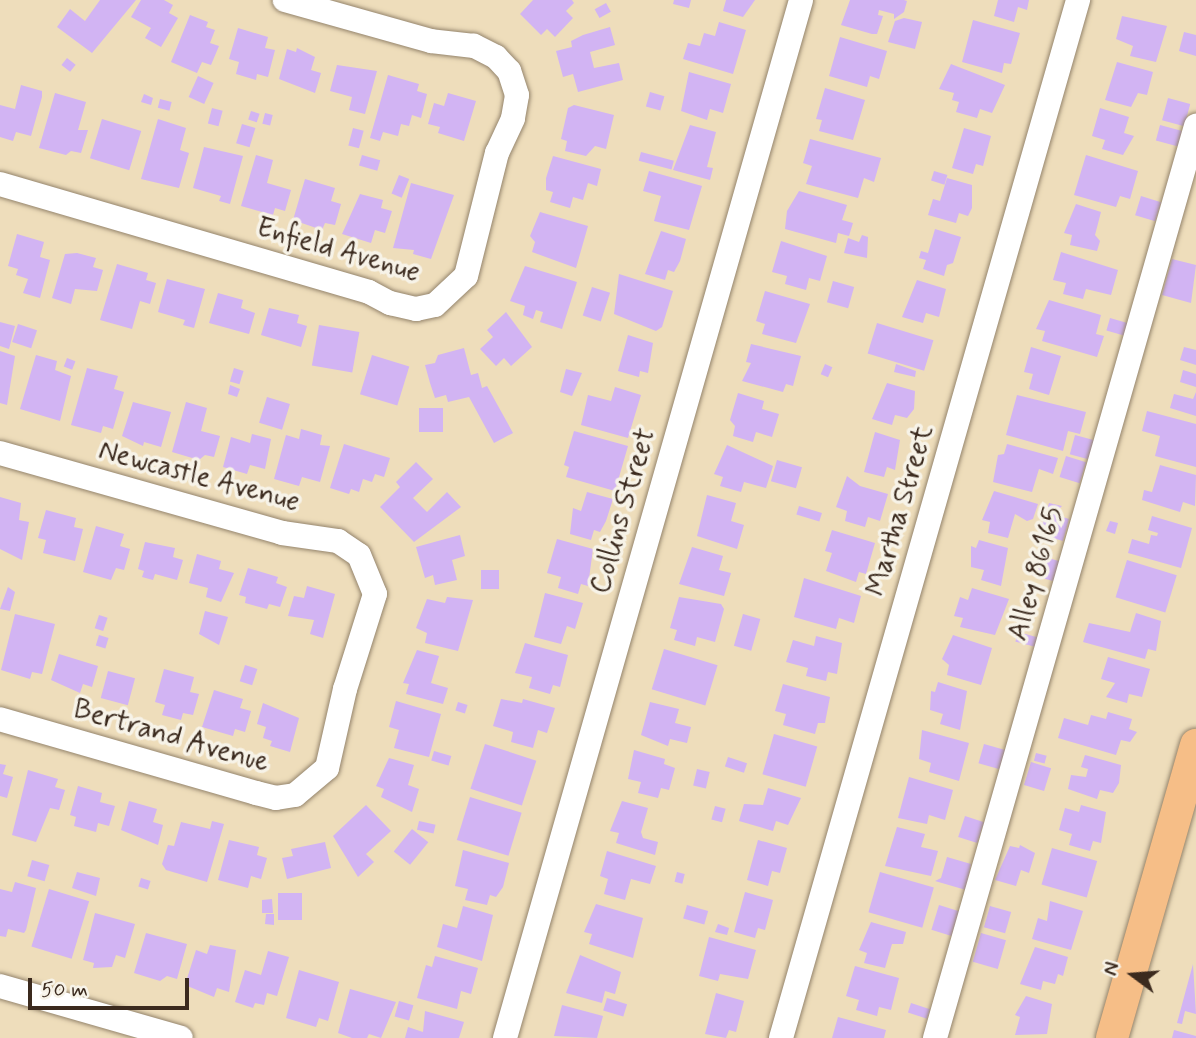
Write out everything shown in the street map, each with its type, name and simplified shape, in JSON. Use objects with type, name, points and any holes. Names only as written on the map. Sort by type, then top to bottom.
[{"type":"main road","points":[[1112,1038],[1196,746]]},
{"type":"street","name":"Enfield Avenue","points":[[0,184],[369,292],[390,303],[416,309],[435,305],[466,276],[497,153],[513,118],[517,95],[509,71],[496,57],[474,46],[431,41],[285,0]]},
{"type":"street","name":"Collins Street","points":[[505,1038],[801,0]]},
{"type":"street","name":"Martha Street","points":[[781,1038],[1078,0]]},
{"type":"street","name":"Alley 86165","points":[[935,1038],[1196,126]]},
{"type":"street","name":"Newcastle Avenue","points":[[0,453],[282,533],[338,541],[359,555],[371,575]]},
{"type":"street","name":"Bertrand Avenue","points":[[0,719],[256,793],[276,798],[295,795],[327,768],[347,678],[375,594],[371,575]]},
{"type":"street","points":[[0,986],[181,1038]]},
{"type":"building","points":[[100,0],[136,0],[92,53],[57,27],[70,9],[85,21]]},
{"type":"building","points":[[141,0],[164,0],[173,5],[169,13],[178,18],[161,47],[145,38],[151,28],[131,17]]},
{"type":"building","points":[[533,0],[572,0],[574,3],[566,11],[573,18],[555,37],[547,29],[541,35],[520,14]]},
{"type":"building","points":[[674,0],[691,0],[689,8],[673,4]]},
{"type":"building","points":[[726,0],[755,0],[743,17],[723,11]]},
{"type":"building","points":[[850,0],[907,1],[904,12],[894,19],[894,14],[879,10],[878,15],[883,16],[877,34],[872,34],[841,25]]},
{"type":"building","points":[[998,0],[1029,0],[1027,10],[1018,7],[1014,22],[994,16]]},
{"type":"building","points":[[606,3],[611,12],[599,18],[595,9]]},
{"type":"building","points":[[190,15],[208,22],[206,27],[215,30],[210,43],[219,46],[211,65],[202,62],[197,73],[171,62]]},
{"type":"building","points":[[1122,16],[1167,26],[1156,62],[1130,56],[1133,46],[1116,39]]},
{"type":"building","points":[[904,18],[922,22],[915,49],[888,42],[895,21]]},
{"type":"building","points":[[973,20],[1020,33],[1011,64],[1004,63],[1002,73],[962,62]]},
{"type":"building","points":[[719,22],[746,30],[733,74],[683,59],[688,43],[700,46],[704,33],[715,36]]},
{"type":"building","points":[[610,27],[615,45],[590,52],[594,68],[619,63],[623,80],[578,92],[573,74],[563,77],[556,51],[572,47],[571,41],[583,35]]},
{"type":"building","points":[[238,28],[268,37],[265,48],[275,50],[268,77],[257,74],[256,80],[236,74],[239,62],[229,59]]},
{"type":"building","points":[[1184,32],[1196,35],[1196,56],[1179,51]]},
{"type":"building","points":[[840,37],[887,51],[879,79],[870,76],[867,87],[829,76]]},
{"type":"building","points":[[297,48],[315,57],[311,70],[321,73],[315,93],[279,79],[287,49],[296,52]]},
{"type":"building","points":[[67,58],[76,65],[70,72],[61,65]]},
{"type":"building","points":[[1117,62],[1153,72],[1147,95],[1138,93],[1131,107],[1105,100]]},
{"type":"building","points":[[951,64],[1005,85],[992,113],[980,109],[977,118],[956,112],[959,102],[952,100],[954,93],[939,89]]},
{"type":"building","points":[[337,65],[377,71],[365,114],[349,110],[352,97],[330,91]]},
{"type":"building","points":[[689,72],[731,84],[723,113],[710,109],[707,120],[681,111]]},
{"type":"building","points":[[388,75],[419,84],[417,91],[427,94],[421,118],[412,115],[409,126],[401,124],[398,136],[383,132],[380,141],[370,138]]},
{"type":"building","points":[[198,76],[214,83],[204,104],[189,97]]},
{"type":"building","points":[[21,85],[42,91],[42,97],[31,136],[16,132],[13,141],[0,137],[0,105],[15,109]]},
{"type":"building","points":[[825,88],[865,100],[853,140],[819,131],[822,120],[816,119]]},
{"type":"building","points":[[650,92],[664,96],[660,111],[646,106]]},
{"type":"building","points":[[55,93],[86,102],[78,130],[88,130],[81,153],[71,151],[66,155],[39,148]]},
{"type":"building","points":[[448,93],[476,101],[464,141],[438,133],[440,127],[428,124],[434,103],[444,106]]},
{"type":"building","points":[[144,94],[153,98],[151,105],[141,102]]},
{"type":"building","points":[[1168,98],[1190,104],[1184,126],[1162,120]]},
{"type":"building","points":[[160,99],[172,102],[169,111],[158,108]]},
{"type":"building","points":[[574,105],[614,115],[606,149],[595,146],[586,156],[565,151],[567,141],[561,139],[568,108]]},
{"type":"building","points":[[212,108],[223,111],[218,126],[208,123]]},
{"type":"building","points":[[1100,108],[1129,117],[1124,133],[1134,136],[1123,155],[1102,149],[1105,140],[1092,136]]},
{"type":"building","points":[[251,111],[260,114],[257,122],[248,120]]},
{"type":"building","points":[[265,113],[273,115],[270,126],[262,124]]},
{"type":"building","points":[[102,119],[141,131],[129,170],[90,158]]},
{"type":"building","points":[[158,119],[186,128],[180,150],[189,153],[179,188],[141,179]]},
{"type":"building","points":[[242,124],[255,128],[250,147],[236,143]]},
{"type":"building","points":[[690,125],[716,132],[707,167],[713,168],[710,180],[673,170]]},
{"type":"building","points":[[1160,125],[1182,131],[1178,146],[1156,140]]},
{"type":"building","points":[[353,128],[364,131],[359,148],[348,145]]},
{"type":"building","points":[[964,128],[991,136],[983,166],[976,164],[973,174],[952,168]]},
{"type":"building","points":[[810,139],[881,158],[874,182],[864,178],[858,198],[806,184],[812,166],[803,163]]},
{"type":"building","points":[[204,147],[243,156],[230,204],[219,201],[221,196],[193,188]]},
{"type":"building","points":[[641,152],[674,161],[672,169],[639,161]]},
{"type":"building","points":[[256,155],[273,160],[267,183],[291,190],[285,211],[275,208],[273,215],[241,206]]},
{"type":"building","points":[[362,155],[380,160],[377,171],[359,166]]},
{"type":"building","points":[[1086,155],[1138,171],[1130,199],[1120,196],[1116,207],[1074,195]]},
{"type":"building","points":[[553,156],[601,169],[597,186],[588,183],[583,200],[573,197],[570,208],[550,202],[553,192],[546,190],[546,178]]},
{"type":"building","points":[[649,171],[702,186],[689,230],[654,221],[661,196],[643,191]]},
{"type":"building","points":[[934,171],[947,175],[944,185],[931,181]]},
{"type":"building","points":[[399,175],[409,179],[402,198],[392,194]]},
{"type":"building","points":[[947,178],[972,185],[972,208],[968,216],[959,213],[956,223],[928,215],[933,199],[940,201]]},
{"type":"building","points":[[305,179],[335,188],[331,201],[341,204],[335,225],[325,223],[322,230],[293,220]]},
{"type":"building","points":[[411,183],[454,195],[431,259],[413,254],[414,250],[393,248]]},
{"type":"building","points":[[799,191],[847,205],[842,220],[853,223],[849,236],[838,233],[836,243],[785,229],[787,211]]},
{"type":"building","points":[[360,194],[383,200],[381,208],[392,211],[385,233],[375,230],[371,243],[342,234]]},
{"type":"building","points":[[1141,196],[1161,202],[1155,221],[1135,215]]},
{"type":"building","points":[[1076,204],[1101,212],[1095,235],[1100,241],[1097,251],[1070,245],[1072,235],[1064,233]]},
{"type":"building","points":[[540,212],[588,226],[576,268],[532,252],[535,242],[530,236]]},
{"type":"building","points":[[935,229],[961,237],[953,263],[947,265],[944,276],[923,269],[926,260],[919,258],[921,251],[928,253]]},
{"type":"building","points":[[661,231],[686,239],[680,261],[674,272],[668,270],[665,280],[645,274]]},
{"type":"building","points":[[17,234],[44,242],[40,257],[50,260],[40,298],[23,293],[28,279],[16,275],[18,269],[8,266]]},
{"type":"building","points":[[862,235],[868,237],[867,258],[844,253],[848,238],[859,242]]},
{"type":"building","points":[[781,241],[827,256],[820,281],[809,278],[806,290],[785,284],[787,276],[772,272]]},
{"type":"building","points":[[1061,252],[1118,270],[1111,295],[1086,289],[1083,299],[1063,294],[1066,283],[1053,280]]},
{"type":"building","points":[[77,253],[96,258],[93,267],[103,270],[97,291],[75,289],[71,304],[52,298],[65,254]]},
{"type":"building","points":[[1172,259],[1196,265],[1191,303],[1162,295]]},
{"type":"building","points":[[117,264],[148,273],[146,280],[156,283],[150,304],[140,301],[132,329],[100,320]]},
{"type":"building","points":[[525,266],[577,282],[562,329],[540,322],[543,312],[536,310],[533,319],[523,315],[525,306],[510,301]]},
{"type":"building","points":[[619,274],[673,291],[662,327],[656,331],[614,314]]},
{"type":"building","points":[[167,279],[205,289],[194,328],[183,325],[185,320],[158,312]]},
{"type":"building","points":[[917,280],[946,289],[939,317],[926,313],[923,323],[902,317]]},
{"type":"building","points":[[833,281],[854,287],[848,308],[827,302]]},
{"type":"building","points":[[592,287],[610,293],[601,321],[583,316]]},
{"type":"building","points":[[765,291],[810,304],[796,343],[762,334],[765,324],[756,321]]},
{"type":"building","points":[[218,293],[243,300],[241,308],[255,313],[249,334],[209,323]]},
{"type":"building","points":[[1049,300],[1101,315],[1096,334],[1104,336],[1097,357],[1042,341],[1045,331],[1036,329]]},
{"type":"building","points":[[269,308],[299,315],[297,323],[307,326],[301,347],[261,335]]},
{"type":"building","points":[[506,312],[532,347],[511,366],[504,358],[496,366],[480,349],[493,337],[487,330]]},
{"type":"building","points":[[1110,318],[1128,323],[1125,336],[1106,330]]},
{"type":"building","points":[[0,322],[15,326],[9,349],[0,346]]},
{"type":"building","points":[[877,323],[933,340],[924,371],[868,354]]},
{"type":"building","points":[[18,324],[37,330],[31,348],[12,342]]},
{"type":"building","points":[[319,325],[359,332],[352,372],[312,365]]},
{"type":"building","points":[[628,335],[653,343],[648,373],[640,371],[639,377],[618,371]]},
{"type":"building","points":[[751,344],[801,356],[793,386],[786,384],[783,392],[742,381],[751,363],[746,362]]},
{"type":"building","points":[[1031,347],[1061,356],[1049,395],[1029,389],[1033,374],[1024,372]]},
{"type":"building","points":[[1184,347],[1196,350],[1196,365],[1180,360]]},
{"type":"building","points":[[464,348],[471,375],[478,373],[482,388],[487,386],[513,433],[494,443],[469,397],[448,402],[446,395],[435,398],[430,383],[425,365],[435,363],[438,355]]},
{"type":"building","points":[[0,351],[15,356],[7,405],[0,403]]},
{"type":"building","points":[[36,355],[57,361],[55,370],[71,376],[60,421],[20,409]]},
{"type":"building","points":[[372,355],[409,366],[397,406],[360,394]]},
{"type":"building","points":[[67,358],[75,361],[72,370],[64,366]]},
{"type":"building","points":[[825,364],[832,367],[828,377],[821,374]]},
{"type":"building","points":[[896,364],[916,371],[915,377],[894,372]]},
{"type":"building","points":[[87,368],[118,376],[114,389],[124,392],[113,429],[103,426],[101,433],[71,425]]},
{"type":"building","points":[[234,368],[244,371],[239,384],[230,381]]},
{"type":"building","points":[[566,369],[582,373],[572,396],[560,392]]},
{"type":"building","points":[[1183,370],[1196,374],[1196,387],[1180,382]]},
{"type":"building","points":[[887,383],[915,391],[914,409],[907,418],[895,415],[892,425],[872,419]]},
{"type":"building","points":[[230,385],[240,389],[237,397],[228,394]]},
{"type":"building","points":[[615,387],[641,395],[628,438],[581,425],[588,395],[611,401]]},
{"type":"building","points":[[1196,392],[1196,416],[1170,408],[1174,394],[1193,399]]},
{"type":"building","points":[[738,393],[764,401],[762,409],[779,414],[772,437],[756,432],[753,442],[733,436],[735,426],[730,420]]},
{"type":"building","points":[[1017,395],[1086,412],[1080,434],[1068,431],[1063,451],[1006,435]]},
{"type":"building","points":[[267,397],[290,404],[282,430],[259,423]]},
{"type":"building","points":[[133,402],[171,412],[161,447],[144,442],[143,446],[122,436]]},
{"type":"building","points":[[186,402],[207,408],[201,431],[220,436],[214,457],[205,455],[199,460],[172,452]]},
{"type":"building","points":[[419,408],[443,408],[443,432],[419,432]]},
{"type":"building","points":[[1147,411],[1196,424],[1196,467],[1155,456],[1160,436],[1142,431]]},
{"type":"building","points":[[301,429],[322,435],[320,445],[330,446],[320,482],[302,477],[299,486],[274,479],[286,435],[299,439]]},
{"type":"building","points":[[574,431],[628,446],[615,491],[566,477],[569,467],[564,465]]},
{"type":"building","points":[[875,432],[900,440],[895,470],[887,467],[884,477],[864,472]]},
{"type":"building","points":[[252,434],[271,439],[265,469],[250,465],[247,474],[223,467],[231,437],[250,443]]},
{"type":"building","points":[[1075,435],[1094,440],[1089,459],[1070,454]]},
{"type":"building","points":[[344,444],[390,458],[384,477],[375,474],[372,482],[363,479],[359,492],[351,489],[349,494],[330,488]]},
{"type":"building","points":[[1007,444],[1058,458],[1053,474],[1039,469],[1032,492],[993,482],[998,455],[1004,454]]},
{"type":"building","points":[[727,445],[773,466],[766,488],[744,482],[741,492],[720,486],[723,477],[714,474]]},
{"type":"building","points":[[1066,456],[1086,462],[1080,483],[1060,477]]},
{"type":"building","points":[[777,460],[802,467],[796,488],[771,481]]},
{"type":"building","points":[[416,462],[433,479],[413,498],[427,512],[447,492],[461,507],[414,542],[380,507],[400,487],[396,482]]},
{"type":"building","points":[[1160,465],[1196,475],[1195,506],[1183,502],[1180,512],[1142,500],[1144,490],[1152,492]]},
{"type":"building","points":[[847,476],[860,486],[888,494],[880,521],[868,517],[865,527],[845,521],[847,511],[836,507]]},
{"type":"building","points":[[994,491],[1038,504],[1033,519],[1027,521],[1015,514],[1008,538],[988,533],[990,522],[982,520]]},
{"type":"building","points":[[587,492],[613,499],[606,521],[600,532],[594,530],[591,540],[570,534],[573,508],[581,511]]},
{"type":"building","points":[[707,495],[736,503],[731,521],[744,525],[737,549],[697,536]]},
{"type":"building","points":[[0,497],[21,503],[19,520],[29,522],[22,560],[0,549]]},
{"type":"building","points":[[1049,503],[1062,506],[1054,514],[1069,519],[1063,541],[1039,534]]},
{"type":"building","points":[[799,506],[822,513],[819,522],[796,515]]},
{"type":"building","points":[[46,510],[76,518],[74,527],[83,529],[75,561],[43,553],[46,540],[38,538]]},
{"type":"building","points":[[1152,516],[1192,528],[1181,568],[1128,553],[1132,539],[1149,544],[1151,535],[1157,536],[1158,533],[1148,530]]},
{"type":"building","points":[[1110,521],[1118,523],[1115,534],[1106,531]]},
{"type":"building","points":[[96,526],[124,534],[120,546],[130,549],[124,570],[116,568],[111,580],[83,572]]},
{"type":"building","points":[[832,530],[875,543],[866,574],[859,572],[856,582],[826,571],[832,553],[825,551]]},
{"type":"building","points":[[460,535],[465,556],[452,560],[457,580],[435,585],[433,575],[425,578],[416,547]]},
{"type":"building","points":[[557,539],[593,549],[588,586],[581,584],[578,594],[558,588],[561,577],[547,573]]},
{"type":"building","points":[[979,540],[1008,548],[1001,586],[981,580],[984,570],[971,567],[971,546],[976,548]]},
{"type":"building","points":[[145,542],[175,548],[173,557],[183,560],[177,580],[155,574],[153,580],[142,577],[144,571],[138,569]]},
{"type":"building","points":[[692,547],[723,556],[719,570],[731,573],[724,596],[679,584]]},
{"type":"building","points":[[197,554],[221,561],[219,569],[234,573],[221,602],[206,597],[208,588],[189,583]]},
{"type":"building","points":[[1038,555],[1063,562],[1057,582],[1032,575]]},
{"type":"building","points":[[1127,560],[1177,575],[1165,612],[1116,597]]},
{"type":"building","points":[[248,568],[278,577],[276,583],[287,587],[280,607],[269,604],[267,609],[245,603],[246,597],[239,595]]},
{"type":"building","points":[[481,570],[499,570],[499,589],[481,589]]},
{"type":"building","points":[[804,578],[861,596],[854,623],[839,618],[836,629],[794,617]]},
{"type":"building","points":[[307,586],[335,594],[323,638],[310,634],[314,620],[288,616],[294,596],[304,598]]},
{"type":"building","points":[[8,587],[15,592],[10,611],[0,609]]},
{"type":"building","points":[[972,588],[1009,599],[995,635],[960,627],[963,618],[954,616],[960,597],[968,600]]},
{"type":"building","points":[[545,593],[583,603],[575,629],[567,626],[561,644],[534,637]]},
{"type":"building","points":[[447,597],[473,600],[458,651],[425,643],[427,633],[416,628],[427,599],[445,603]]},
{"type":"building","points":[[679,597],[721,604],[724,609],[715,642],[697,637],[695,646],[674,640],[677,630],[670,628]]},
{"type":"building","points":[[205,611],[228,617],[219,645],[199,634]]},
{"type":"building","points":[[1136,613],[1161,621],[1156,651],[1148,649],[1145,659],[1083,642],[1089,623],[1130,632]]},
{"type":"building","points":[[15,614],[55,624],[42,674],[32,672],[30,679],[1,670]]},
{"type":"building","points":[[743,614],[760,619],[751,651],[734,646]]},
{"type":"building","points":[[99,615],[108,618],[103,631],[95,628]]},
{"type":"building","points":[[1018,632],[1037,637],[1035,647],[1015,642]]},
{"type":"building","points":[[99,635],[109,638],[105,648],[96,646]]},
{"type":"building","points":[[953,635],[992,648],[981,685],[947,675],[949,665],[942,659]]},
{"type":"building","points":[[816,636],[842,643],[837,674],[828,672],[826,681],[806,676],[808,668],[786,662],[793,640],[814,646]]},
{"type":"building","points":[[525,643],[568,655],[560,687],[553,685],[550,694],[529,688],[532,677],[515,673]]},
{"type":"building","points":[[664,649],[718,665],[705,706],[652,689]]},
{"type":"building","points":[[417,650],[439,656],[431,683],[448,688],[443,704],[406,694],[409,684],[403,683]]},
{"type":"building","points":[[59,654],[98,666],[92,687],[83,684],[80,693],[51,680]]},
{"type":"building","points":[[1108,657],[1150,669],[1142,697],[1129,694],[1127,703],[1106,697],[1115,683],[1101,679]]},
{"type":"building","points":[[245,665],[257,669],[252,685],[240,681]]},
{"type":"building","points":[[164,669],[194,677],[190,692],[199,694],[193,715],[183,713],[181,720],[162,715],[165,705],[155,702]]},
{"type":"building","points":[[108,671],[135,678],[128,705],[101,698]]},
{"type":"building","points":[[938,682],[967,691],[960,730],[940,724],[943,714],[930,710],[931,691],[935,692]]},
{"type":"building","points":[[783,684],[830,697],[825,723],[818,723],[815,734],[783,725],[786,714],[775,711]]},
{"type":"building","points":[[214,690],[243,699],[240,708],[251,711],[245,732],[235,729],[233,736],[202,727]]},
{"type":"building","points":[[501,699],[522,703],[523,699],[555,708],[547,733],[538,730],[533,748],[511,742],[513,732],[493,726]]},
{"type":"building","points":[[396,701],[441,714],[429,757],[394,748],[399,730],[389,727]]},
{"type":"building","points":[[458,702],[468,705],[465,714],[455,711]]},
{"type":"building","points":[[650,702],[679,709],[675,723],[691,727],[687,743],[670,739],[668,746],[641,735]]},
{"type":"building","points":[[263,703],[299,718],[290,752],[270,746],[272,741],[263,738],[266,727],[257,724]]},
{"type":"building","points":[[1108,712],[1132,719],[1129,729],[1137,732],[1130,742],[1121,740],[1116,755],[1058,738],[1064,718],[1088,725],[1091,715],[1106,719]]},
{"type":"building","points":[[922,730],[969,743],[959,781],[929,772],[931,763],[919,759]]},
{"type":"building","points":[[774,734],[817,746],[806,787],[762,774]]},
{"type":"building","points":[[485,744],[536,761],[522,805],[470,789]]},
{"type":"building","points":[[984,744],[1005,750],[1000,769],[978,763]]},
{"type":"building","points":[[634,750],[665,759],[664,764],[675,768],[669,790],[661,788],[658,798],[638,793],[641,782],[628,779]]},
{"type":"building","points":[[434,751],[451,756],[449,766],[431,761]]},
{"type":"building","points":[[1036,753],[1047,756],[1045,764],[1034,761]]},
{"type":"building","points":[[1085,755],[1121,765],[1119,783],[1113,793],[1100,790],[1097,799],[1068,789],[1071,775],[1086,777],[1088,769],[1081,767]]},
{"type":"building","points":[[728,757],[747,763],[744,773],[725,767]]},
{"type":"building","points":[[389,758],[414,765],[408,785],[419,789],[412,812],[381,797],[384,789],[376,786]]},
{"type":"building","points":[[1031,762],[1051,768],[1044,791],[1024,785]]},
{"type":"building","points":[[0,764],[6,765],[3,774],[13,777],[7,798],[0,796]]},
{"type":"building","points":[[697,769],[710,772],[706,788],[693,786]]},
{"type":"building","points":[[28,770],[58,779],[55,787],[65,790],[59,810],[50,808],[36,842],[12,835]]},
{"type":"building","points":[[909,777],[953,790],[945,820],[929,815],[927,824],[898,818]]},
{"type":"building","points":[[78,786],[102,793],[100,802],[115,806],[109,826],[98,823],[96,832],[74,826],[76,817],[70,815]]},
{"type":"building","points":[[768,788],[801,798],[788,825],[776,821],[773,831],[739,821],[744,804],[763,805]]},
{"type":"building","points":[[470,797],[522,813],[508,856],[457,840]]},
{"type":"building","points":[[129,801],[157,809],[153,822],[163,825],[158,845],[121,830]]},
{"type":"building","points":[[622,801],[648,808],[641,832],[643,838],[658,842],[655,855],[616,843],[619,833],[610,831]]},
{"type":"building","points":[[366,805],[391,831],[366,854],[374,862],[358,877],[333,836]]},
{"type":"building","points":[[1081,805],[1106,812],[1101,843],[1093,841],[1090,851],[1069,845],[1072,834],[1059,830],[1065,808],[1079,812]]},
{"type":"building","points":[[715,806],[726,809],[722,822],[711,820]]},
{"type":"building","points":[[965,816],[984,822],[977,843],[958,837]]},
{"type":"building","points":[[212,821],[224,824],[207,882],[166,870],[162,864],[168,845],[174,846],[181,822],[210,829]]},
{"type":"building","points":[[419,821],[436,825],[434,834],[417,830]]},
{"type":"building","points":[[897,827],[925,834],[921,847],[938,851],[931,876],[885,866]]},
{"type":"building","points":[[412,829],[428,842],[410,865],[394,852]]},
{"type":"building","points":[[229,840],[259,847],[257,855],[267,858],[261,879],[251,876],[248,888],[218,880]]},
{"type":"building","points":[[758,840],[787,848],[780,873],[772,871],[768,886],[747,880]]},
{"type":"building","points":[[325,842],[331,868],[287,879],[282,858],[293,856],[291,849]]},
{"type":"building","points":[[1020,845],[1035,853],[1029,873],[1021,870],[1016,886],[995,880],[1010,846],[1019,848]]},
{"type":"building","points":[[1052,848],[1097,861],[1087,897],[1042,885]]},
{"type":"building","points":[[463,850],[509,863],[503,887],[496,897],[490,895],[487,905],[465,900],[468,889],[455,886]]},
{"type":"building","points":[[607,851],[656,866],[650,884],[631,879],[625,900],[604,894],[608,879],[600,876]]},
{"type":"building","points":[[947,857],[971,864],[966,890],[935,881],[941,878]]},
{"type":"building","points":[[32,860],[49,865],[45,881],[27,876]]},
{"type":"building","points":[[77,872],[100,878],[96,896],[72,888]]},
{"type":"building","points":[[677,872],[685,874],[682,884],[675,882]]},
{"type":"building","points":[[880,872],[934,887],[922,928],[868,912]]},
{"type":"building","points":[[141,878],[151,881],[148,890],[138,887]]},
{"type":"building","points":[[15,882],[36,888],[26,930],[24,933],[8,929],[6,937],[0,936],[0,889],[12,892]]},
{"type":"building","points":[[49,889],[89,901],[72,959],[31,946]]},
{"type":"building","points":[[745,892],[773,900],[765,930],[758,928],[755,938],[734,932]]},
{"type":"building","points":[[278,893],[302,893],[302,920],[278,920]]},
{"type":"building","points":[[272,899],[273,913],[262,913],[262,900]]},
{"type":"building","points":[[1050,901],[1083,911],[1071,950],[1032,939],[1038,918],[1047,921]]},
{"type":"building","points":[[596,904],[643,918],[633,958],[589,944],[592,934],[584,932]]},
{"type":"building","points":[[687,905],[708,911],[704,925],[683,918]]},
{"type":"building","points":[[939,905],[959,911],[951,936],[931,930]]},
{"type":"building","points":[[463,906],[493,915],[482,961],[437,947],[443,924],[457,928]]},
{"type":"building","points":[[990,906],[1011,912],[1005,933],[984,927]]},
{"type":"building","points":[[95,913],[135,924],[125,958],[116,955],[112,967],[93,968],[94,963],[83,960]]},
{"type":"building","points":[[266,914],[274,914],[274,925],[265,924]]},
{"type":"building","points":[[871,922],[906,932],[903,944],[892,944],[885,968],[864,963],[867,953],[859,950]]},
{"type":"building","points":[[718,924],[729,928],[727,935],[715,932]]},
{"type":"building","points":[[146,933],[187,944],[177,979],[167,976],[160,981],[134,973]]},
{"type":"building","points":[[981,933],[1006,940],[998,969],[973,962]]},
{"type":"building","points":[[709,937],[756,950],[748,979],[720,974],[718,981],[699,976]]},
{"type":"building","points":[[210,945],[236,950],[229,992],[217,988],[214,997],[185,985],[196,950],[207,954]]},
{"type":"building","points":[[1035,947],[1068,957],[1063,976],[1058,974],[1055,984],[1043,981],[1041,990],[1020,984]]},
{"type":"building","points":[[268,951],[289,957],[277,996],[267,993],[264,1005],[255,1003],[253,1008],[235,1002],[245,970],[261,975]]},
{"type":"building","points":[[580,955],[621,972],[615,994],[605,991],[602,1003],[566,993]]},
{"type":"building","points":[[435,956],[478,968],[471,994],[461,991],[457,1009],[417,998],[426,965],[432,967]]},
{"type":"building","points":[[1193,964],[1196,1014],[1185,1011],[1182,1024],[1177,1023]]},
{"type":"building","points":[[855,966],[899,978],[891,1010],[879,1007],[877,1016],[856,1010],[859,1000],[846,996]]},
{"type":"building","points":[[299,970],[339,982],[328,1021],[319,1018],[316,1027],[286,1018]]},
{"type":"building","points":[[350,989],[396,1002],[381,1038],[369,1034],[367,1038],[352,1038],[338,1033]]},
{"type":"building","points":[[716,993],[744,1001],[736,1032],[729,1030],[726,1038],[705,1034]]},
{"type":"building","points":[[1026,996],[1052,1004],[1047,1034],[1015,1035],[1020,1017],[1015,1015]]},
{"type":"building","points":[[607,998],[627,1004],[623,1017],[603,1010]]},
{"type":"building","points":[[399,1001],[413,1005],[409,1021],[395,1016]]},
{"type":"building","points":[[911,1003],[930,1009],[927,1019],[908,1013]]},
{"type":"building","points":[[562,1005],[603,1016],[597,1038],[554,1036]]},
{"type":"building","points":[[425,1011],[464,1022],[459,1038],[405,1038],[408,1027],[423,1032]]},
{"type":"building","points":[[838,1017],[886,1030],[884,1038],[832,1038]]},
{"type":"building","points":[[1174,1030],[1196,1036],[1196,1038],[1172,1038]]}]
